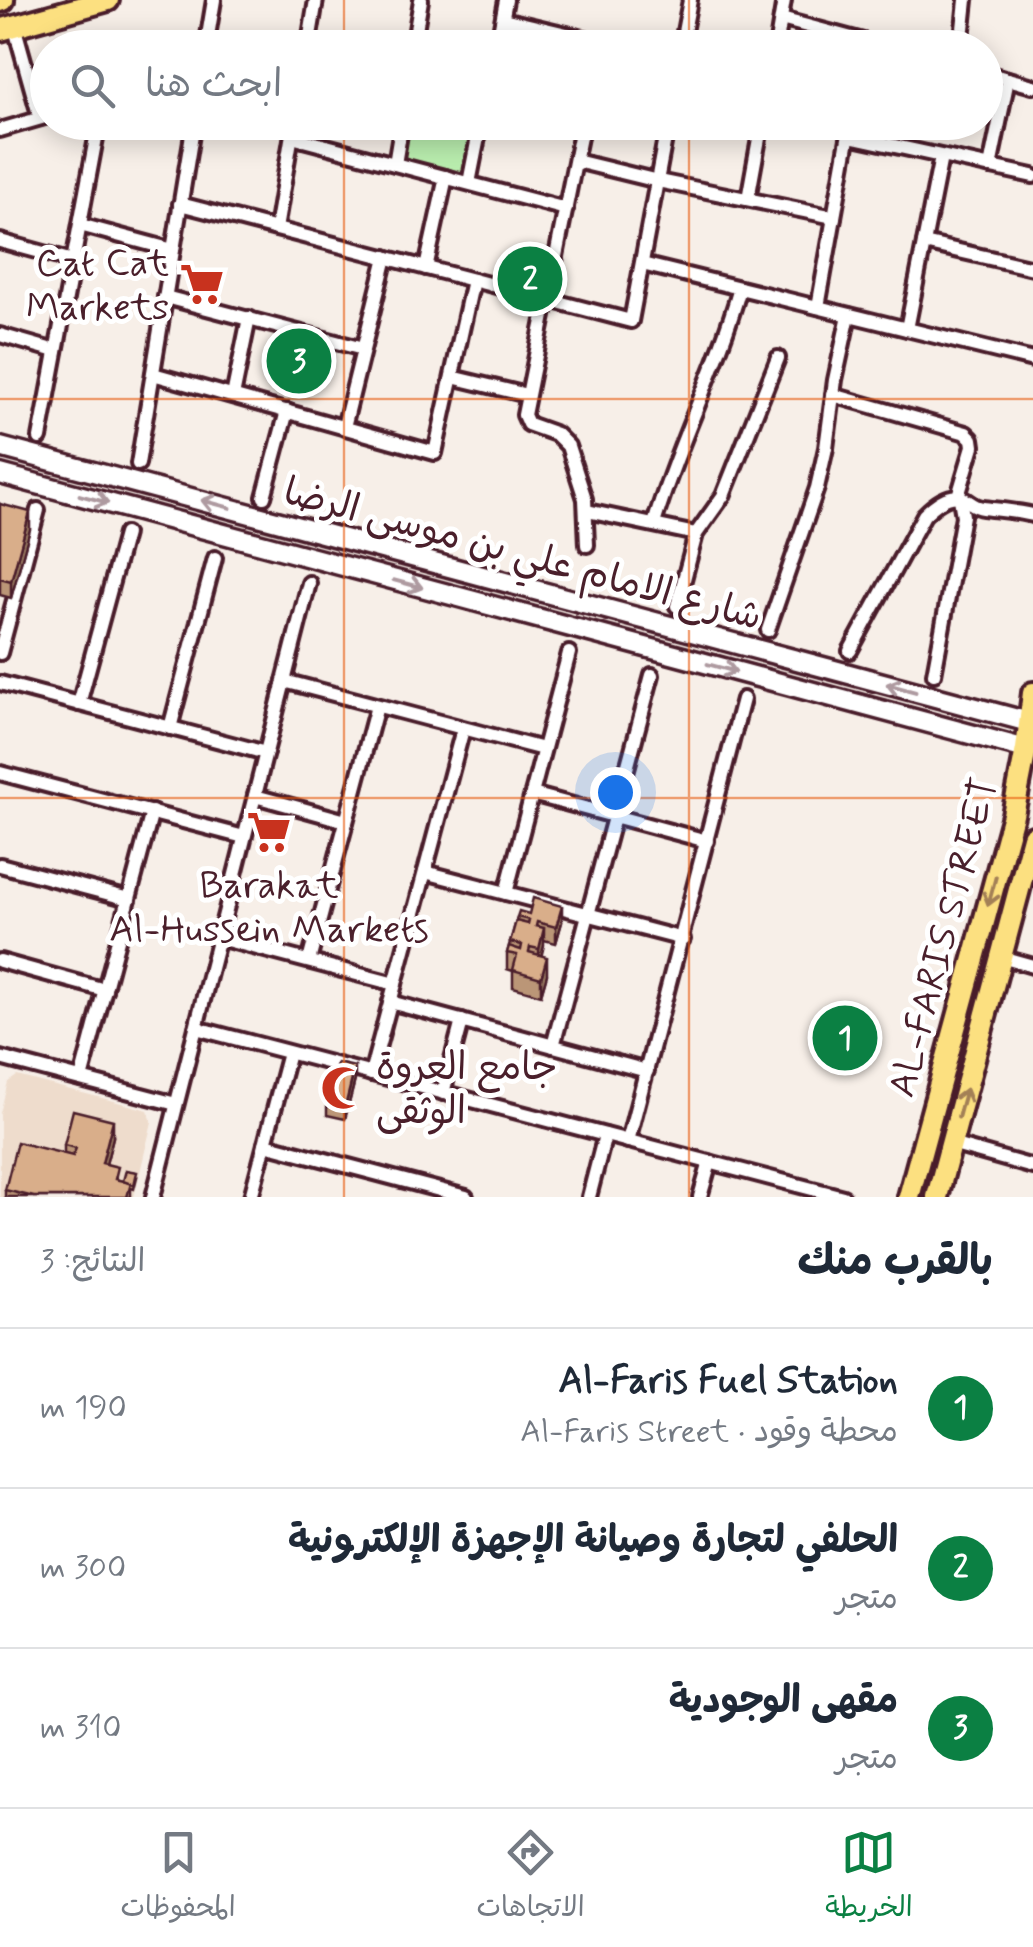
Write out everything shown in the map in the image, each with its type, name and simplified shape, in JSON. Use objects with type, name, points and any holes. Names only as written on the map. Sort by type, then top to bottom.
[{"type":"main road","points":[[7,28],[104,0]]},
{"type":"main road","name":"شارع الامام علي بن موسى الرضا","points":[[0,446],[1031,723]]},
{"type":"main road","name":"شارع الامام علي بن موسى الرضا","points":[[0,474],[1029,750]]},
{"type":"main road","name":"AL-FARIS STREET","points":[[909,1197],[1013,816],[1029,750],[1033,694]]},
{"type":"main road","points":[[959,732],[966,706]]},
{"type":"main road","name":"AL-FARIS STREET","points":[[938,1197],[1001,957],[1028,872],[1033,837]]},
{"type":"street","points":[[209,30],[214,0]]},
{"type":"street","points":[[311,30],[316,0]]},
{"type":"street","points":[[417,30],[421,0]]},
{"type":"street","points":[[501,30],[506,0]]},
{"type":"street","points":[[684,30],[690,0]]},
{"type":"street","points":[[779,30],[784,0]]},
{"type":"street","points":[[963,30],[966,0]]},
{"type":"street","points":[[781,18],[820,30]]},
{"type":"street","points":[[503,20],[543,30]]},
{"type":"street","points":[[7,28],[30,84]]},
{"type":"street","points":[[1003,78],[1033,86]]},
{"type":"street","points":[[1003,103],[1008,79]]},
{"type":"street","points":[[0,130],[30,122]]},
{"type":"street","points":[[40,438],[96,140]]},
{"type":"street","points":[[138,464],[191,140]]},
{"type":"street","points":[[276,229],[291,140]]},
{"type":"street","points":[[323,140],[396,164],[566,209]]},
{"type":"street","points":[[396,164],[399,140]]},
{"type":"street","points":[[469,183],[477,140]]},
{"type":"street","points":[[580,140],[524,418],[531,426],[565,441],[582,486],[588,545]]},
{"type":"street","points":[[180,204],[631,320],[665,140]]},
{"type":"street","points":[[748,199],[759,140]]},
{"type":"street","points":[[818,307],[848,140]]},
{"type":"street","points":[[887,140],[1033,176]]},
{"type":"street","points":[[990,167],[996,140]]},
{"type":"street","points":[[907,329],[941,156]]},
{"type":"street","points":[[576,161],[834,218]]},
{"type":"street","points":[[426,268],[446,178]]},
{"type":"street","points":[[80,225],[173,250]]},
{"type":"street","points":[[0,241],[73,262]]},
{"type":"street","points":[[924,243],[1033,268]]},
{"type":"street","points":[[344,428],[386,258]]},
{"type":"street","points":[[642,264],[1033,360]]},
{"type":"street","points":[[153,374],[435,453],[473,280]]},
{"type":"street","points":[[654,524],[673,466],[717,362],[740,288]]},
{"type":"street","points":[[166,298],[364,349]]},
{"type":"street","points":[[768,630],[817,488],[849,315]]},
{"type":"street","points":[[233,396],[249,318]]},
{"type":"street","points":[[0,336],[56,351]]},
{"type":"street","points":[[676,606],[696,534],[728,486],[778,358]]},
{"type":"street","points":[[452,377],[527,395]]},
{"type":"street","points":[[832,395],[970,435],[973,446],[960,497],[964,513],[934,674]]},
{"type":"street","points":[[264,497],[287,411]]},
{"type":"street","points":[[850,652],[924,515],[941,502],[960,497],[976,507],[1033,515]]},
{"type":"street","points":[[0,653],[6,606],[38,510]]},
{"type":"street","points":[[587,512],[696,534]]},
{"type":"street","points":[[79,704],[125,534]]},
{"type":"street","points":[[170,728],[215,558]]},
{"type":"street","points":[[153,1197],[309,583]]},
{"type":"street","points":[[506,893],[569,652]]},
{"type":"street","points":[[553,1046],[652,675]]},
{"type":"street","points":[[284,682],[543,750]]},
{"type":"street","points":[[0,684],[266,753]]},
{"type":"street","points":[[628,1141],[743,700]]},
{"type":"street","points":[[309,961],[377,706]]},
{"type":"street","points":[[371,1074],[463,728]]},
{"type":"street","points":[[0,772],[244,837]]},
{"type":"street","points":[[532,794],[707,842]]},
{"type":"street","points":[[255,796],[346,821]]},
{"type":"street","points":[[81,1079],[152,812]]},
{"type":"street","points":[[0,865],[129,899]]},
{"type":"street","points":[[425,872],[683,939]]},
{"type":"street","points":[[219,938],[395,984]]},
{"type":"street","points":[[1001,957],[1033,966]]},
{"type":"street","points":[[0,961],[105,990]]},
{"type":"street","points":[[390,1002],[647,1071]]},
{"type":"street","points":[[443,1093],[462,1021]]},
{"type":"street","points":[[196,1028],[710,1162],[796,1191],[843,1197]]},
{"type":"street","points":[[250,1197],[289,1053]]},
{"type":"street","points":[[0,1059],[176,1104]]},
{"type":"street","points":[[589,1197],[605,1135]]},
{"type":"street","points":[[265,1144],[466,1197]]},
{"type":"street","points":[[951,1144],[1033,1167]]},
{"type":"street","points":[[700,1197],[710,1162]]},
{"type":"shaded area","points":[[17,1076],[148,1110],[152,1122],[134,1197],[0,1197],[0,1113],[8,1082]]},
{"type":"green space","points":[[406,140],[472,140],[465,175],[401,160]]},
{"type":"building","points":[[0,504],[30,512],[11,581],[0,578]]},
{"type":"building","points":[[533,898],[562,906],[556,927],[537,922],[536,926],[544,928],[539,949],[530,947],[529,952],[547,957],[541,978],[513,970],[517,955],[507,953],[509,946],[521,950],[522,945],[510,942],[516,921],[528,924],[529,920],[517,917],[519,911],[529,914]]},
{"type":"building","points":[[337,1063],[355,1067],[345,1107],[327,1102]]},
{"type":"building","points":[[73,1110],[113,1120],[102,1163],[118,1167],[115,1179],[131,1183],[127,1197],[34,1197],[5,1190],[17,1142],[73,1156],[76,1148],[64,1145]]},
{"type":"building","points":[[126,1170],[137,1172],[134,1185],[123,1181]]},
{"type":"place","name":"الحلفي لتجارة وصيانة الإجهزة الإلكترونية","points":[[530,279]]},
{"type":"place","name":"Cat Cat Markets","points":[[202,284]]},
{"type":"place","name":"مقهى الوجودية","points":[[299,361]]},
{"type":"place","name":"Barakat Al-Hussein Markets","points":[[269,832]]},
{"type":"place","name":"Al-Faris Fuel Station","points":[[845,1038]]},
{"type":"place","name":"جامع العروة الوثقى","points":[[343,1088]]}]
